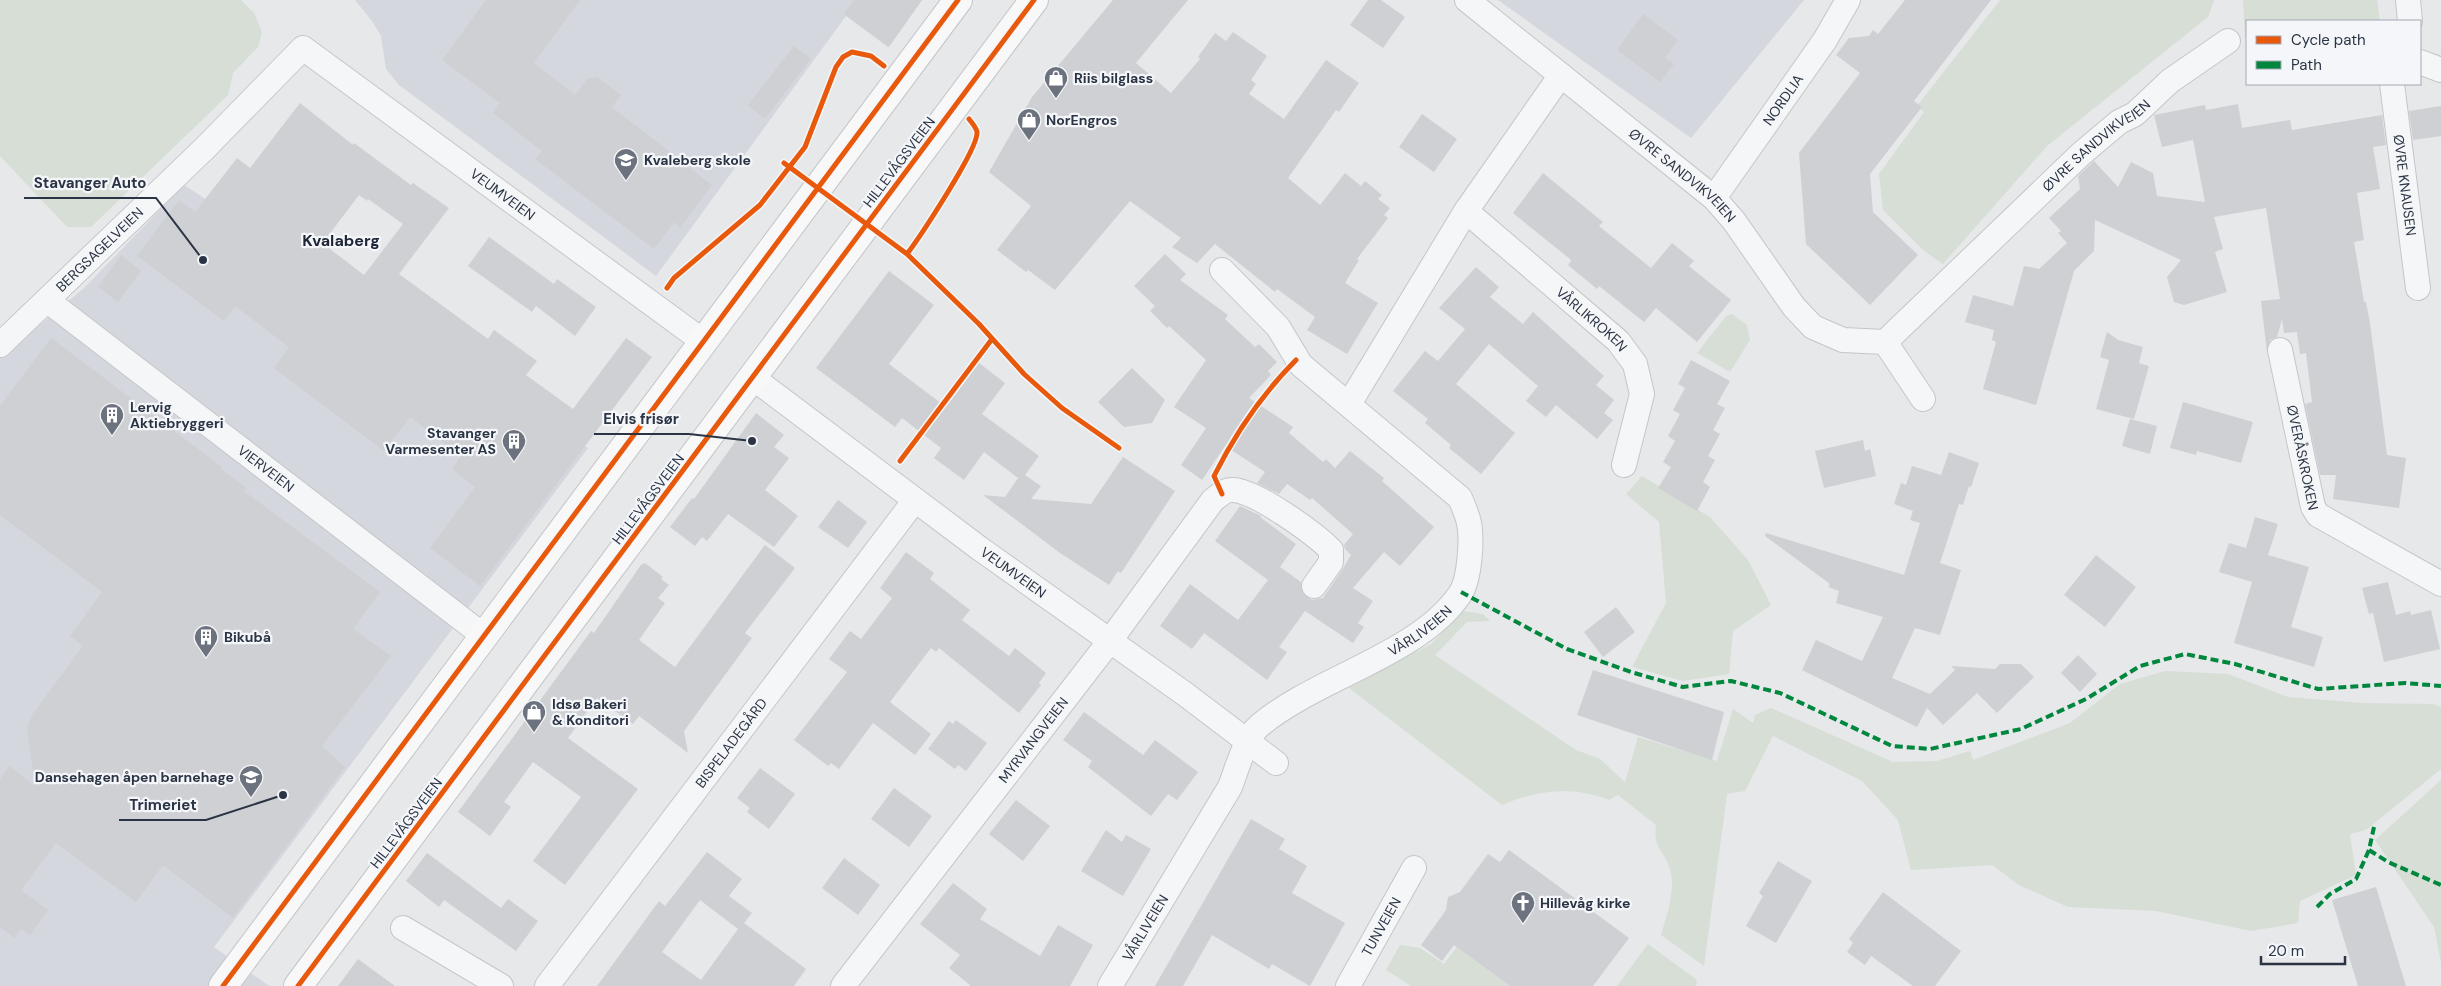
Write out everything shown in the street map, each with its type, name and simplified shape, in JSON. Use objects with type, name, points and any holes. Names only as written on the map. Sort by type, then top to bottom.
[{"type":"main road","points":[[223,986],[958,0]]},
{"type":"main road","name":"HILLEVÅGSVEIEN","points":[[298,986],[1034,0]]},
{"type":"street","name":"ØVRE SANDVIKVEIEN","points":[[1467,0],[1714,198],[1734,222],[1794,307],[1813,327],[1843,340],[1868,343],[1885,342],[2082,154],[2119,122],[2135,114],[2170,81],[2228,41]]},
{"type":"street","name":"NORDLIA","points":[[1714,198],[1825,40],[1848,0]]},
{"type":"street","points":[[2408,0],[2410,20]]},
{"type":"street","name":"VEUMVEIEN","points":[[303,48],[704,342]]},
{"type":"street","name":"BERGSAGELVEIEN","points":[[0,345],[48,301],[204,149],[303,48]]},
{"type":"street","points":[[2421,62],[2441,70]]},
{"type":"street","points":[[1349,404],[1466,211],[1562,75]]},
{"type":"street","name":"ØVRE KNAUSEN","points":[[2392,85],[2418,288]]},
{"type":"street","name":"VÅRLIKROKEN","points":[[1466,211],[1618,341],[1635,364],[1642,394],[1624,465]]},
{"type":"street","name":"VÅRLIVEIEN","points":[[1110,986],[1230,787],[1247,740],[1258,727],[1297,700],[1424,629],[1436,620],[1461,592],[1468,566],[1470,544],[1469,521],[1460,498],[1296,360],[1289,343],[1278,327],[1222,270]]},
{"type":"street","name":"VIERVEIEN","points":[[48,301],[484,636]]},
{"type":"street","points":[[1885,342],[1923,399]]},
{"type":"street","name":"ØVERÅSKROKEN","points":[[2280,350],[2313,507],[2318,516],[2441,584]]},
{"type":"street","name":"VEUMVEIEN","points":[[752,378],[914,500],[1247,740],[1276,763]]},
{"type":"street","name":"MYRVANGVEIEN","points":[[843,986],[1110,642],[1213,500],[1227,491],[1233,490],[1249,495],[1300,524],[1331,550],[1331,562],[1314,586]]},
{"type":"street","name":"BISPELADEGÅRD","points":[[547,986],[914,500]]},
{"type":"street","name":"TUNVEIEN","points":[[1348,986],[1414,868]]},
{"type":"street","points":[[403,928],[501,986]]},
{"type":"shaded area","points":[[0,0],[241,0],[254,13],[262,32],[258,47],[233,73],[228,95],[91,227],[67,227],[0,156]]},
{"type":"shaded area","name":"Kvaleberg skole","points":[[355,0],[922,0],[888,47],[846,16],[656,276],[399,85],[386,69],[381,36]]},
{"type":"shaded area","points":[[1498,0],[1804,0],[1691,138]]},
{"type":"shaded area","points":[[2000,0],[2214,0],[2208,17],[2047,146],[1943,264],[1924,251],[1883,210],[1879,174],[1924,112],[1917,106]]},
{"type":"shaded area","points":[[2243,0],[2377,0],[2380,20],[2246,20],[2245,38]]},
{"type":"shaded area","points":[[184,185],[588,448],[214,947],[269,986],[0,986],[0,358],[84,288]]},
{"type":"shaded area","points":[[1732,314],[1747,325],[1750,340],[1730,372],[1697,353],[1726,316]]},
{"type":"shaded area","points":[[1642,476],[1710,517],[1748,560],[1771,605],[1733,631],[1729,674],[1683,681],[1632,667],[1666,603],[1659,522],[1626,494]]},
{"type":"shaded area","points":[[1463,611],[1483,614],[1490,621],[1467,622],[1435,655],[1576,750],[1600,759],[1625,782],[1638,737],[1717,761],[1733,709],[1753,723],[1755,715],[1771,708],[1893,762],[1937,761],[1970,751],[1973,760],[2070,723],[2120,684],[2165,671],[2228,674],[2288,697],[2363,703],[2434,704],[2441,707],[2441,769],[2366,830],[2350,834],[2356,875],[2300,901],[2298,923],[2251,931],[2156,911],[2068,907],[2019,885],[1992,865],[1911,870],[1898,820],[1862,781],[1773,736],[1745,791],[1727,794],[1704,966],[1661,935],[1668,911],[1672,886],[1668,862],[1656,839],[1656,825],[1618,795],[1609,800],[1581,792],[1555,791],[1529,796],[1502,805],[1349,688],[1431,644]]},
{"type":"shaded area","points":[[2441,780],[2441,962],[2434,927],[2375,840]]},
{"type":"shaded area","points":[[1648,944],[1697,980],[1696,986],[1617,986]]},
{"type":"shaded area","points":[[1400,945],[1420,948],[1444,964],[1457,947],[1510,986],[1411,986],[1386,970]]},
{"type":"building","points":[[486,0],[580,0],[534,63],[575,95],[587,79],[597,77],[621,95],[612,107],[712,185],[680,228],[674,222],[654,249],[535,159],[542,151],[493,113],[500,103],[442,60]]},
{"type":"building","points":[[854,0],[922,0],[889,47],[844,14]]},
{"type":"building","points":[[1113,0],[1188,0],[1136,63],[1171,93],[1200,59],[1198,57],[1215,33],[1226,41],[1233,32],[1267,56],[1251,80],[1256,84],[1249,94],[1284,119],[1326,60],[1359,83],[1339,112],[1336,110],[1288,178],[1320,205],[1345,173],[1361,186],[1365,181],[1382,195],[1378,199],[1390,208],[1384,215],[1388,218],[1357,259],[1359,260],[1345,283],[1378,303],[1347,354],[1307,330],[1315,317],[1277,289],[1275,292],[1215,244],[1197,263],[1172,247],[1181,238],[1130,201],[1055,290],[1028,270],[1026,272],[997,250],[1031,206],[989,172],[1032,97]]},
{"type":"building","points":[[1368,0],[1381,0],[1405,17],[1383,48],[1350,25]]},
{"type":"building","points":[[1905,0],[1991,0],[1914,101],[1922,107],[1870,174],[1873,212],[1918,255],[1870,305],[1806,244],[1799,153],[1860,73],[1836,55],[1849,38],[1869,36],[1873,30],[1878,34]]},
{"type":"building","points":[[1643,14],[1678,40],[1665,58],[1674,64],[1660,82],[1617,50]]},
{"type":"building","points":[[794,46],[811,59],[765,119],[748,105]]},
{"type":"building","points":[[300,103],[353,145],[354,143],[411,185],[413,183],[449,208],[399,274],[488,339],[494,330],[537,361],[526,375],[573,409],[626,338],[652,357],[480,586],[430,548],[475,487],[452,469],[461,456],[410,417],[384,451],[274,368],[289,347],[235,306],[224,321],[137,256],[179,200],[195,212],[237,158],[250,168]],"holes":[[[359,195],[367,201],[368,199],[403,224],[364,275],[330,249],[332,245],[325,240]]]},
{"type":"building","points":[[2238,104],[2242,128],[2290,120],[2292,130],[2382,115],[2386,145],[2373,147],[2380,189],[2357,193],[2364,240],[2354,242],[2364,302],[2366,302],[2370,323],[2387,455],[2406,458],[2399,508],[2333,499],[2336,475],[2320,475],[2305,404],[2312,402],[2306,353],[2300,354],[2297,332],[2284,333],[2282,319],[2277,337],[2270,340],[2267,352],[2261,301],[2280,299],[2266,208],[2214,217],[2223,249],[2215,252],[2227,292],[2184,305],[2174,302],[2167,277],[2181,260],[2095,220],[2094,251],[2074,271],[2036,405],[1983,389],[1996,342],[1992,340],[1994,330],[1965,322],[1973,295],[2013,306],[2024,266],[2039,269],[2067,243],[2058,233],[2061,231],[2049,218],[2080,189],[2078,176],[2094,161],[2118,187],[2131,162],[2153,173],[2157,196],[2205,202],[2193,140],[2162,147],[2154,115],[2205,105],[2206,110]]},
{"type":"building","points":[[2441,106],[2441,136],[2413,140],[2409,111]]},
{"type":"building","points":[[1422,114],[1457,139],[1434,172],[1399,147]]},
{"type":"building","points":[[1543,173],[1603,222],[1599,226],[1651,268],[1672,243],[1694,261],[1689,266],[1731,300],[1697,342],[1656,308],[1644,322],[1599,286],[1597,289],[1568,265],[1571,261],[1570,259],[1513,213]]},
{"type":"building","points":[[489,237],[554,284],[557,279],[596,307],[575,336],[536,306],[532,312],[468,266]]},
{"type":"building","points":[[1165,254],[1186,274],[1180,280],[1228,315],[1225,319],[1255,347],[1259,344],[1277,362],[1268,371],[1271,375],[1249,398],[1293,427],[1289,433],[1323,462],[1326,459],[1335,468],[1350,451],[1384,478],[1382,481],[1434,527],[1400,566],[1384,552],[1353,588],[1373,601],[1358,623],[1364,627],[1353,643],[1305,611],[1279,647],[1287,652],[1267,680],[1204,633],[1192,649],[1160,626],[1190,584],[1238,620],[1268,580],[1215,541],[1240,506],[1261,516],[1296,544],[1280,567],[1301,582],[1302,592],[1312,600],[1323,598],[1342,570],[1351,555],[1344,545],[1353,534],[1312,498],[1310,500],[1287,484],[1279,494],[1257,483],[1265,472],[1225,446],[1202,480],[1181,465],[1206,428],[1174,407],[1206,360],[1169,326],[1167,328],[1150,311],[1155,306],[1134,286]]},
{"type":"building","points":[[121,255],[141,271],[118,302],[98,287]]},
{"type":"building","points":[[1476,267],[1499,287],[1490,297],[1523,324],[1533,312],[1604,376],[1596,385],[1614,400],[1604,413],[1613,420],[1597,439],[1556,405],[1546,417],[1526,401],[1538,386],[1489,344],[1456,384],[1515,433],[1481,474],[1449,448],[1451,445],[1425,423],[1428,419],[1393,391],[1425,351],[1438,361],[1465,329],[1439,308]]},
{"type":"building","points":[[889,271],[934,305],[889,364],[946,407],[979,363],[1005,383],[982,414],[1039,456],[1025,475],[1041,486],[1031,499],[1091,504],[1123,457],[1175,491],[1121,573],[1118,571],[1109,585],[1060,553],[983,495],[1005,497],[1018,478],[984,452],[964,480],[934,458],[941,448],[902,418],[895,427],[816,368]]},
{"type":"building","points":[[2107,332],[2118,340],[2143,347],[2139,363],[2149,366],[2134,419],[2096,409],[2109,360],[2100,357]]},
{"type":"building","name":"Bikubå","points":[[51,338],[222,467],[221,469],[246,488],[244,491],[380,592],[353,629],[391,656],[322,746],[345,767],[233,918],[163,865],[136,902],[56,843],[21,890],[48,910],[30,935],[21,929],[14,938],[0,927],[0,779],[9,766],[35,786],[27,729],[32,715],[83,646],[70,636],[102,592],[0,515],[0,406]]},
{"type":"building","points":[[1691,360],[1730,381],[1717,404],[1725,408],[1713,430],[1720,434],[1708,456],[1715,460],[1703,482],[1710,487],[1697,511],[1658,488],[1671,467],[1663,462],[1675,441],[1668,436],[1680,414],[1673,410],[1685,388],[1678,384]]},
{"type":"building","points":[[1132,368],[1165,400],[1152,423],[1124,427],[1098,402]]},
{"type":"building","points":[[2183,402],[2253,422],[2241,463],[2197,451],[2196,455],[2170,448]]},
{"type":"building","points":[[756,413],[784,435],[774,447],[789,458],[765,490],[798,516],[774,547],[728,514],[707,541],[702,537],[695,546],[670,527],[692,498],[694,499]]},
{"type":"building","points":[[2130,419],[2157,426],[2150,454],[2122,446]]},
{"type":"building","points":[[1863,440],[1865,451],[1870,449],[1876,476],[1824,488],[1815,451]]},
{"type":"building","points":[[1949,452],[1979,463],[1963,505],[1959,504],[1940,563],[1961,570],[1940,635],[1915,628],[1892,678],[1930,694],[1955,670],[1951,666],[1995,669],[2000,664],[2021,664],[2034,677],[1997,713],[1977,693],[1943,725],[1927,708],[1917,727],[1802,670],[1816,640],[1862,661],[1883,617],[1836,603],[1839,591],[1828,587],[1830,584],[1765,536],[1766,533],[1904,575],[1920,523],[1910,520],[1913,511],[1894,504],[1901,483],[1906,485],[1912,466],[1941,475]]},
{"type":"building","points":[[838,500],[867,522],[848,548],[818,527]]},
{"type":"building","points":[[2255,517],[2278,524],[2268,555],[2309,567],[2291,627],[2323,637],[2314,667],[2234,643],[2252,582],[2219,572],[2229,543],[2246,548]]},
{"type":"building","points":[[765,545],[795,568],[745,633],[752,638],[684,731],[688,753],[639,716],[633,724],[597,698],[568,738],[638,789],[565,885],[533,861],[581,797],[533,762],[504,802],[511,807],[490,836],[458,812],[591,631],[594,633],[641,565],[645,563],[663,577],[661,579],[669,585],[658,598],[665,603],[639,640],[675,667]]},
{"type":"building","points":[[906,552],[934,573],[930,579],[970,610],[962,620],[1009,656],[1015,648],[1046,673],[1039,683],[1041,685],[1019,713],[939,648],[936,652],[931,648],[890,702],[931,734],[915,755],[873,723],[839,769],[831,763],[828,766],[794,740],[847,672],[829,659],[850,631],[861,639],[892,598],[880,588]]},
{"type":"building","points":[[2096,555],[2136,587],[2105,627],[2064,595]]},
{"type":"building","points":[[2388,582],[2396,615],[2410,611],[2411,615],[2431,610],[2440,649],[2384,662],[2373,613],[2369,614],[2362,588]]},
{"type":"building","points":[[1616,607],[1635,632],[1603,657],[1584,632]]},
{"type":"building","points":[[2078,655],[2097,674],[2080,692],[2061,673]]},
{"type":"building","points":[[1593,670],[1724,712],[1712,760],[1577,715]]},
{"type":"building","points":[[1084,712],[1143,755],[1155,740],[1198,772],[1177,800],[1168,794],[1151,816],[1088,767],[1092,761],[1063,740]]},
{"type":"building","points":[[956,720],[987,743],[966,771],[958,765],[955,769],[928,749],[949,721],[953,724]]},
{"type":"building","points":[[760,768],[795,794],[769,829],[747,812],[750,808],[737,798]]},
{"type":"building","points":[[894,788],[932,816],[909,847],[871,819]]},
{"type":"building","points":[[1016,800],[1050,826],[1023,861],[989,834]]},
{"type":"building","points":[[1251,819],[1285,839],[1279,849],[1307,866],[1292,893],[1345,923],[1310,986],[1272,964],[1269,969],[1212,935],[1183,986],[1155,986]]},
{"type":"building","points":[[1106,830],[1122,842],[1126,835],[1151,849],[1123,896],[1081,871]]},
{"type":"building","name":"Hillevåg kirke","points":[[1509,850],[1629,938],[1593,986],[1510,986],[1454,945],[1442,961],[1421,945],[1446,910],[1448,897],[1460,892],[1488,854],[1500,862]]},
{"type":"building","points":[[707,852],[742,879],[729,896],[752,913],[744,923],[806,969],[794,986],[597,986],[659,901],[665,906]],"holes":[[[700,900],[738,929],[701,980],[662,952]]]},
{"type":"building","points":[[427,853],[501,908],[508,899],[538,921],[516,951],[444,900],[439,907],[406,881]]},
{"type":"building","points":[[844,858],[880,885],[858,915],[822,888]]},
{"type":"building","points":[[1778,861],[1812,881],[1776,943],[1746,926],[1763,896],[1759,893]]},
{"type":"building","points":[[953,883],[987,909],[980,919],[1040,956],[1058,925],[1093,945],[1070,986],[971,986],[949,968],[960,955],[920,924]]},
{"type":"building","points":[[2376,887],[2406,986],[2358,986],[2332,900]]},
{"type":"building","points":[[1883,892],[1961,951],[1935,986],[1913,986],[1871,956],[1865,965],[1847,952],[1853,943],[1849,939]]},
{"type":"building","points":[[358,959],[395,986],[338,986]]},
{"type":"marked path","points":[[1461,592],[1567,649],[1631,672],[1683,687],[1731,681],[1780,693],[1892,746],[1930,749],[2021,729],[2086,699],[2140,666],[2185,654],[2235,664],[2318,689],[2405,683],[2441,686]]},
{"type":"marked path","points":[[2317,907],[2330,894],[2356,879],[2369,850],[2374,827]]},
{"type":"marked path","points":[[2369,850],[2388,862],[2441,885]]},
{"type":"cycle path","points":[[223,986],[958,0]]},
{"type":"cycle path","points":[[298,986],[1034,0]]},
{"type":"cycle path","points":[[667,288],[674,278],[760,205],[805,147],[836,67],[843,57],[852,52],[871,56],[884,66]]},
{"type":"cycle path","points":[[907,254],[969,156],[977,132],[969,119]]},
{"type":"cycle path","points":[[784,163],[907,254],[979,324],[1024,374],[1062,408],[1119,448]]},
{"type":"cycle path","points":[[900,461],[992,339]]},
{"type":"cycle path","points":[[1222,494],[1214,476],[1222,460],[1261,400],[1296,360]]},
{"type":"place","name":"Riis bilglass","points":[[1056,99]]},
{"type":"place","name":"NorEngros","points":[[1029,141]]},
{"type":"place","name":"Kvaleberg skole","points":[[626,181]]},
{"type":"place","name":"Stavanger Auto","points":[[203,260]]},
{"type":"place","name":"Lervig Aktiebryggeri","points":[[112,436]]},
{"type":"place","name":"Elvis frisør","points":[[752,441]]},
{"type":"place","name":"Stavanger Varmesenter AS","points":[[514,462]]},
{"type":"place","name":"Bikubå","points":[[206,658]]},
{"type":"place","name":"Idsø Bakeri & Konditori","points":[[534,733]]},
{"type":"place","name":"Trimeriet","points":[[283,795]]},
{"type":"place","name":"Dansehagen åpen barnehage","points":[[251,798]]},
{"type":"place","name":"Hillevåg kirke","points":[[1523,924]]},
{"type":"district","name":"Kvalaberg","points":[[341,240]]}]
